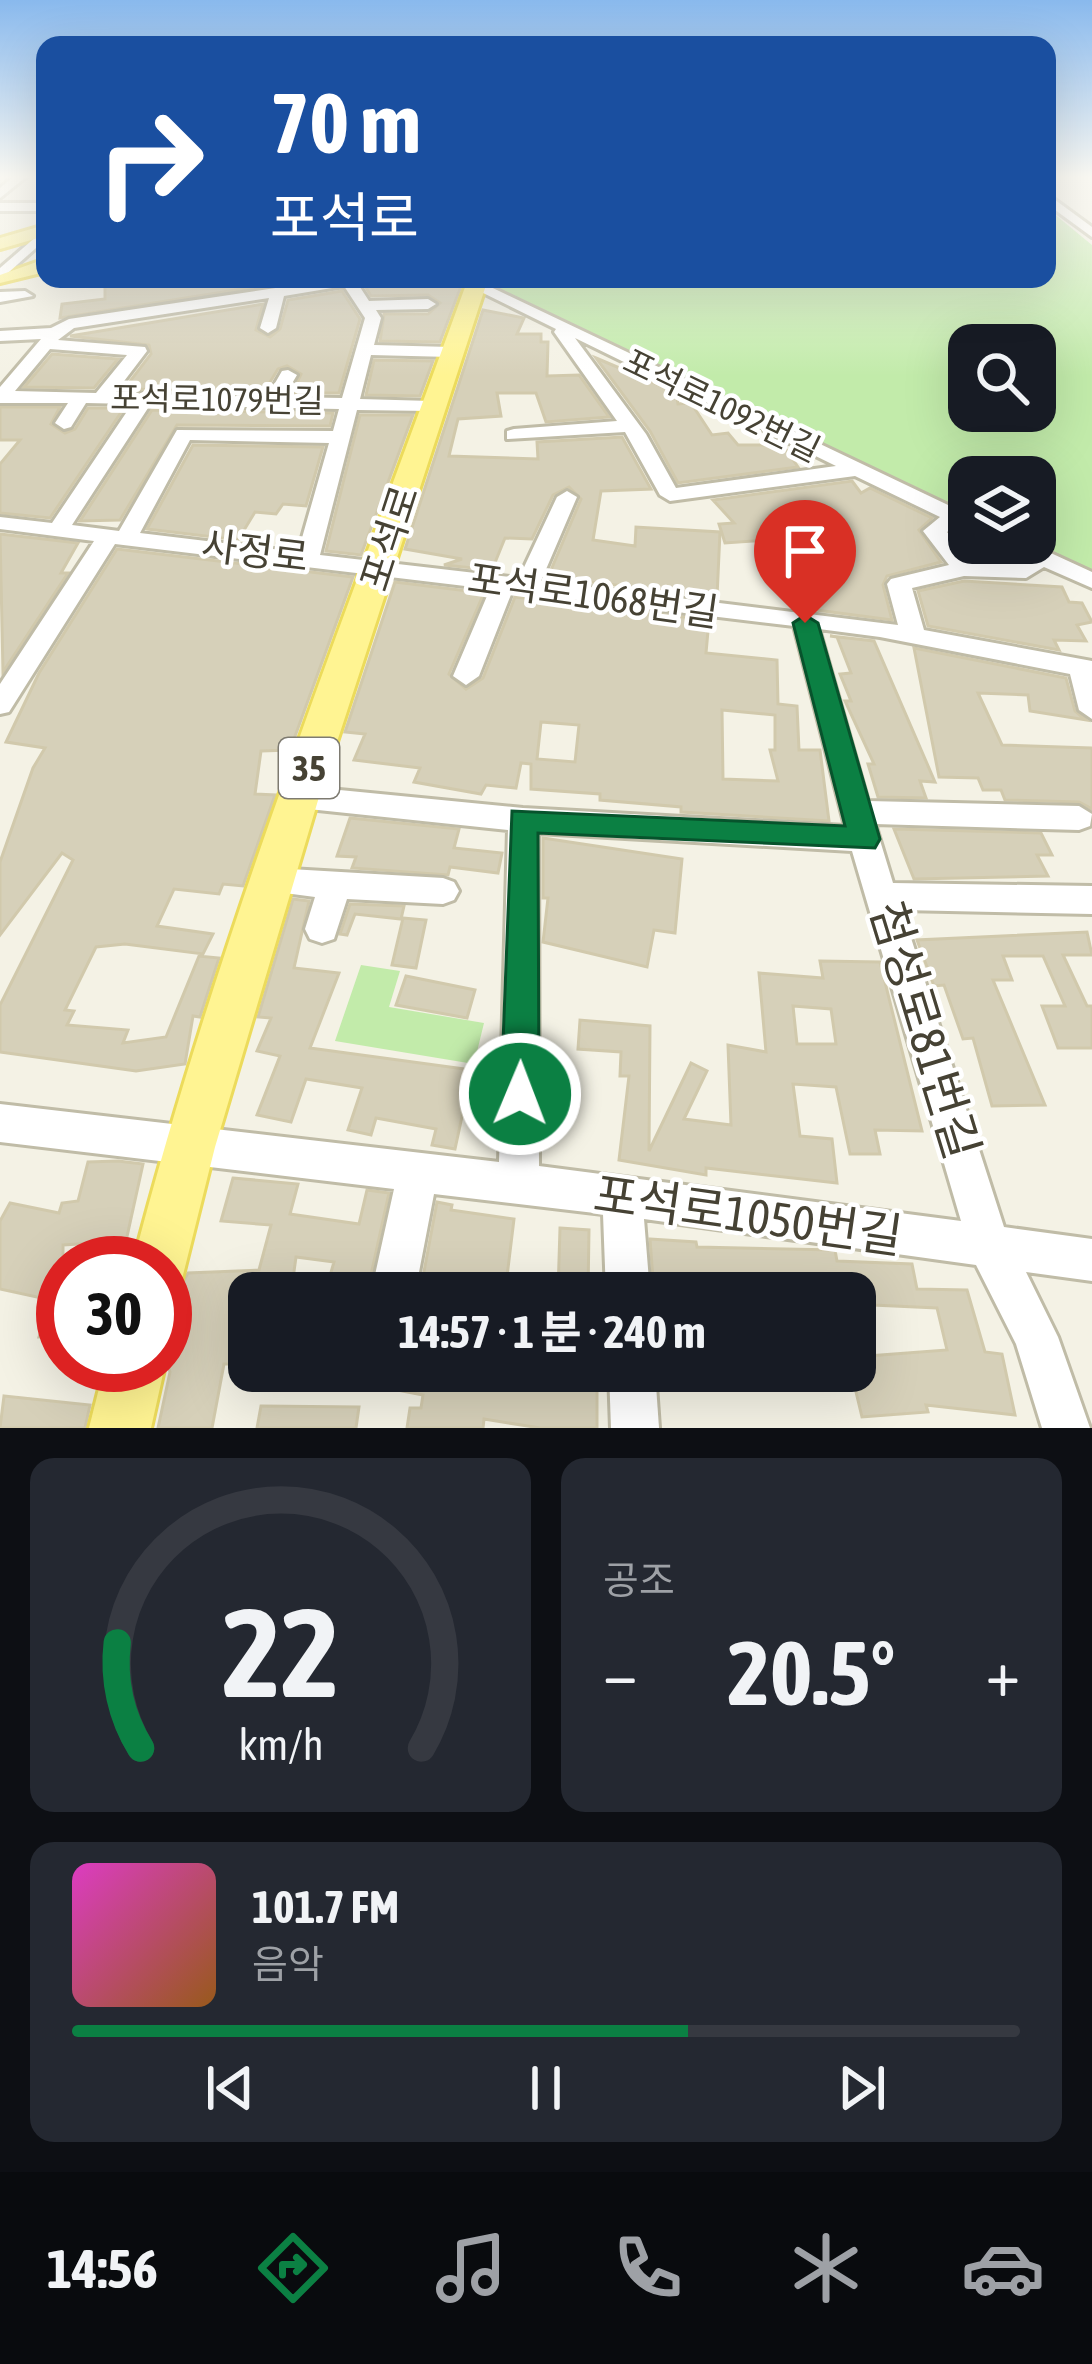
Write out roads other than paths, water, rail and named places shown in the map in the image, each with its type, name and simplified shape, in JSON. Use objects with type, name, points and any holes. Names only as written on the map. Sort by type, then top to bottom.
[{"type":"main road","points":[[0,249],[36,246]]},
{"type":"main road","points":[[0,249],[36,246]]},
{"type":"main road","points":[[2,284],[36,251]]},
{"type":"main road","name":"포석로","points":[[168,1236],[189,1148],[299,797],[474,288]]},
{"type":"main road","points":[[120,1428],[129,1392]]},
{"type":"street","points":[[2,284],[25,296]]},
{"type":"street","points":[[1,397],[50,338],[70,324],[302,288]]},
{"type":"street","points":[[308,556],[373,318],[359,288]]},
{"type":"street","name":"포석로1092번길","points":[[490,288],[558,326],[948,513]]},
{"type":"street","points":[[265,322],[277,295]]},
{"type":"street","points":[[365,306],[428,304]]},
{"type":"street","points":[[558,326],[630,426],[670,495],[858,470]]},
{"type":"street","points":[[0,336],[50,338],[139,352],[64,423]]},
{"type":"street","points":[[364,350],[451,352]]},
{"type":"street","points":[[272,403],[288,375]]},
{"type":"street","name":"포석로1079번길","points":[[1,397],[93,395],[431,406]]},
{"type":"street","points":[[59,529],[145,399]]},
{"type":"street","points":[[514,435],[630,426]]},
{"type":"street","points":[[5,690],[118,535],[184,434],[342,437]]},
{"type":"street","points":[[466,676],[566,497]]},
{"type":"street","points":[[0,545],[7,524]]},
{"type":"street","name":"사정로","points":[[7,524],[382,566]]},
{"type":"street","points":[[948,526],[934,531],[948,549]]},
{"type":"street","points":[[960,564],[964,569]]},
{"type":"street","points":[[914,636],[899,584],[986,564]]},
{"type":"street","points":[[1047,564],[1089,581],[1092,606]]},
{"type":"street","name":"포석로1068번길","points":[[382,566],[914,636],[1087,669]]},
{"type":"street","name":"첨성로81번길","points":[[805,623],[861,825],[990,1248],[1036,1337],[1066,1428]]},
{"type":"street","points":[[1087,669],[1092,710]]},
{"type":"street","points":[[299,797],[523,820],[861,825],[1078,818]]},
{"type":"street","points":[[519,1185],[523,820]]},
{"type":"street","points":[[273,881],[442,891]]},
{"type":"street","points":[[322,929],[334,886]]},
{"type":"street","points":[[886,896],[1092,900]]},
{"type":"street","name":"포석로1050번길","points":[[0,1123],[622,1196],[1092,1260]]},
{"type":"street","points":[[397,1272],[418,1173]]},
{"type":"street","points":[[622,1196],[627,1272]]},
{"type":"street","points":[[633,1392],[635,1428]]}]
